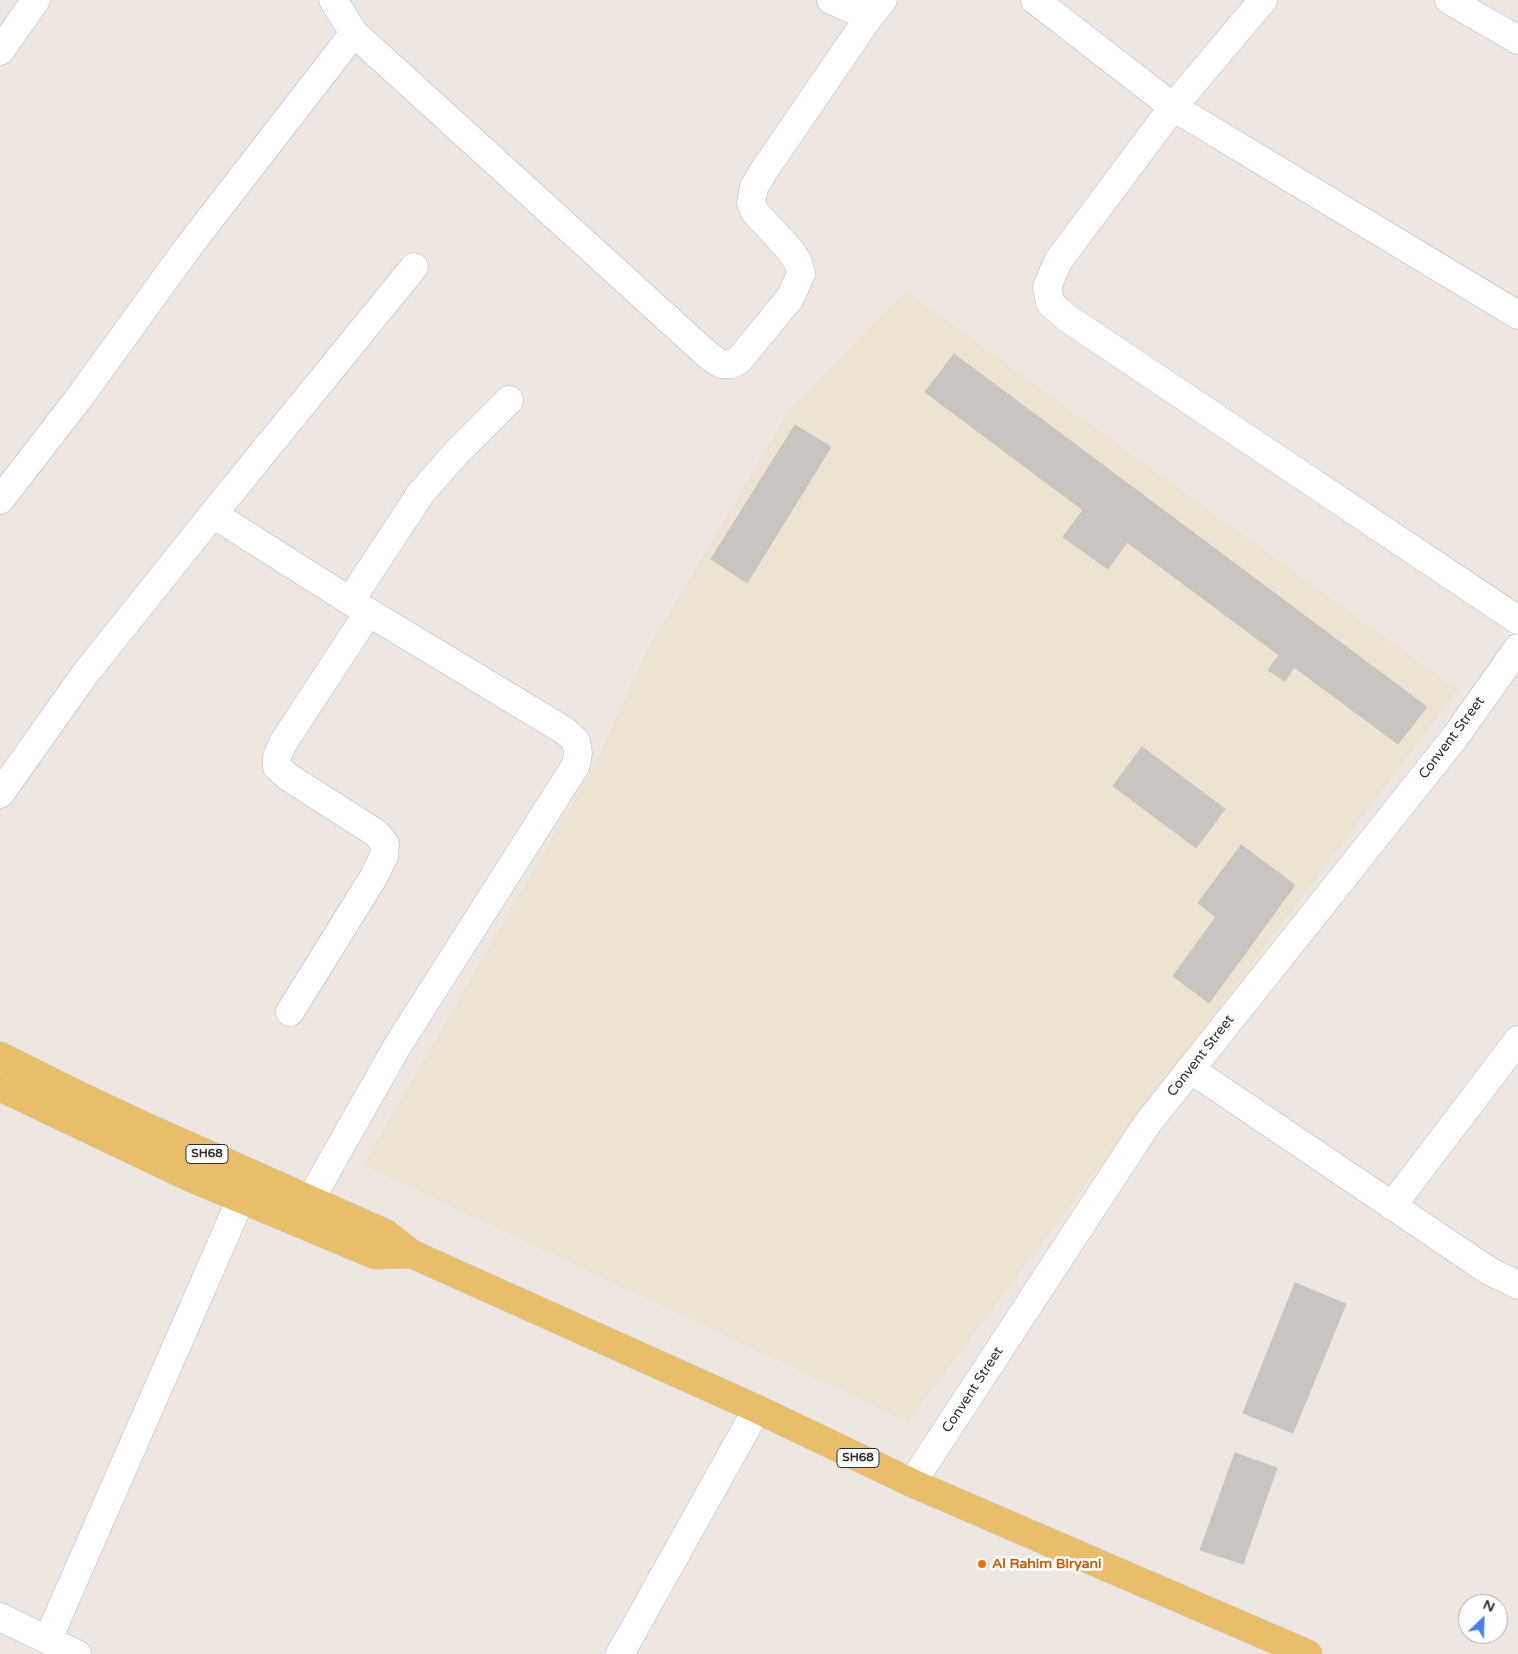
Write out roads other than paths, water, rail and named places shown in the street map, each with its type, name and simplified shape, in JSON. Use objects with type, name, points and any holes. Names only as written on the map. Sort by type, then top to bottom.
[{"type":"main road","name":"SH68","points":[[0,1056],[72,1092],[385,1233],[412,1254],[757,1409],[912,1484],[1308,1654]]},
{"type":"main road","name":"SH68","points":[[0,1087],[92,1132],[241,1199],[375,1255],[412,1254]]},
{"type":"street","points":[[0,51],[36,0]]},
{"type":"street","points":[[333,0],[354,33],[721,364],[732,364],[739,360],[790,298],[801,274],[798,262],[790,250],[755,212],[751,203],[754,188],[763,172],[876,9],[831,0]]},
{"type":"street","points":[[1035,0],[1173,107],[1518,315]]},
{"type":"street","points":[[1263,0],[1173,107],[1058,261],[1047,287],[1050,302],[1067,318],[1518,620]]},
{"type":"street","points":[[1449,0],[1518,40]]},
{"type":"street","points":[[0,500],[79,398],[189,246],[354,33]]},
{"type":"street","points":[[0,794],[85,674],[414,267]]},
{"type":"street","points":[[290,1012],[373,878],[384,856],[386,844],[376,833],[288,777],[277,767],[277,757],[420,493],[459,450],[509,400]]},
{"type":"street","points":[[213,514],[359,607],[565,731],[576,741],[578,753],[576,765],[398,1045],[310,1200]]},
{"type":"street","name":"Convent Street","points":[[912,1484],[1147,1124],[1455,737],[1518,648]]},
{"type":"street","points":[[1392,1206],[1518,1040]]},
{"type":"street","points":[[1190,1069],[1489,1271],[1518,1285]]},
{"type":"street","points":[[48,1639],[241,1199]]},
{"type":"street","points":[[620,1654],[757,1409]]},
{"type":"street","points":[[0,1617],[77,1654]]},
{"type":"place","name":"Al Rahim Biryani","points":[[982,1564]]}]
